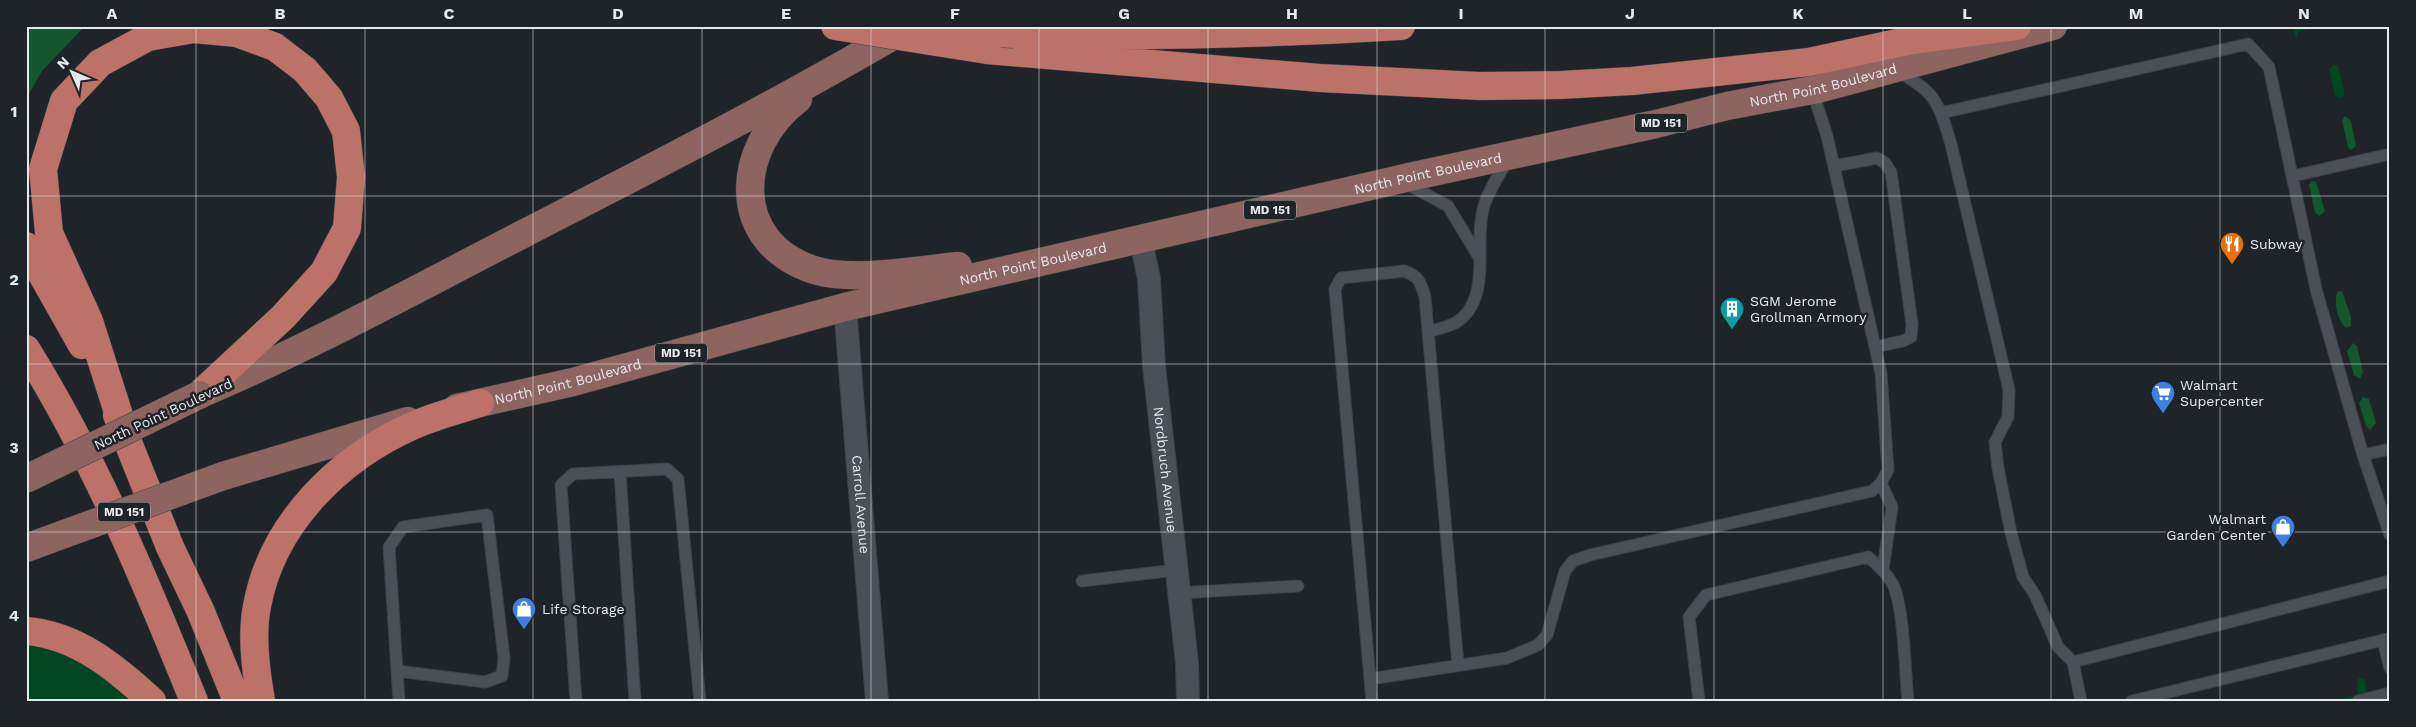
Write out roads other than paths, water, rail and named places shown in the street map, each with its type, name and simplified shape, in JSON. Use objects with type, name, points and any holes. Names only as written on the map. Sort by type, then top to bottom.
[{"type":"highway","points":[[835,26],[987,50],[1329,78],[1479,86],[1632,82],[1809,62],[1907,41],[2018,26]]},
{"type":"highway","points":[[893,26],[1014,34],[1132,37],[1290,33],[1401,26]]},
{"type":"highway","points":[[124,431],[89,321],[49,233],[43,169],[64,102],[100,63],[148,37],[194,29],[237,33],[275,47],[305,70],[328,98],[346,131],[351,177],[347,228],[324,272],[283,317],[199,395]]},
{"type":"highway","points":[[26,246],[98,373],[124,431],[170,547],[201,612],[237,701]]},
{"type":"highway","points":[[26,350],[59,406],[137,561],[194,701]]},
{"type":"highway","points":[[261,701],[255,644],[257,606],[268,568],[287,530],[309,501],[352,460],[412,426],[480,403]]},
{"type":"highway","points":[[26,631],[53,636],[100,656],[152,701]]},
{"type":"main road","name":"North Point Boulevard","points":[[26,480],[199,395],[283,359],[837,69],[909,26]]},
{"type":"main road","name":"North Point Boulevard","points":[[26,548],[223,476],[400,423],[573,382],[845,307],[1399,179],[1510,156],[1727,106],[1812,90],[2053,26]]},
{"type":"main road","points":[[837,69],[783,110],[767,132],[751,169],[748,190],[750,207],[756,222],[777,250],[796,262],[814,270],[832,274],[886,272],[1049,259]]},
{"type":"street","name":"Nordbruch Avenue","points":[[1141,240],[1149,279],[1154,366],[1187,663],[1188,701]]},
{"type":"street","name":"Carroll Avenue","points":[[845,307],[877,701]]},
{"type":"lane","points":[[1941,113],[2248,44],[2269,67],[2316,289],[2363,455],[2390,535]]},
{"type":"lane","points":[[1893,69],[1919,84],[1939,105],[1951,144],[2009,390],[2008,417],[1995,442],[1998,468],[2011,533],[2023,577],[2035,595],[2058,647],[2073,662],[2081,701]]},
{"type":"lane","points":[[1370,678],[1507,658],[1538,645],[1547,635],[1565,571],[1573,561],[1590,555],[1872,491],[1881,483],[1888,470],[1881,373],[1834,166],[1812,90]]},
{"type":"lane","points":[[2293,176],[2390,154]]},
{"type":"lane","points":[[1428,332],[1456,322],[1471,307],[1480,287],[1479,225],[1482,206],[1489,190],[1510,156]]},
{"type":"lane","points":[[1834,166],[1877,158],[1885,163],[1891,172],[1912,324],[1911,337],[1903,341],[1875,347]]},
{"type":"lane","points":[[1399,179],[1448,206],[1480,259]]},
{"type":"lane","points":[[1372,701],[1335,290],[1341,278],[1404,271],[1414,274],[1421,281],[1425,297],[1458,665]]},
{"type":"lane","points":[[2363,455],[2390,449]]},
{"type":"lane","points":[[576,701],[561,485],[573,474],[667,469],[678,479],[700,701]]},
{"type":"lane","points":[[620,472],[635,701]]},
{"type":"lane","points":[[1881,483],[1892,507],[1883,569]]},
{"type":"lane","points":[[397,671],[485,682],[502,676],[504,658],[486,515],[403,527],[389,547],[397,671],[399,701]]},
{"type":"lane","points":[[1699,701],[1689,617],[1706,595],[1868,557],[1883,569],[1893,584],[1898,604],[1908,701]]},
{"type":"lane","points":[[1082,581],[1176,570]]},
{"type":"lane","points":[[2073,662],[2390,580]]},
{"type":"lane","points":[[1179,593],[1298,586]]},
{"type":"lane","points":[[2132,701],[2386,639],[2390,668]]},
{"type":"lane","points":[[2358,701],[2390,693]]},
{"type":"place","name":"Subway","points":[[2232,265]]},
{"type":"place","name":"SGM Jerome Grollman Armory","points":[[1732,330]]},
{"type":"place","name":"Walmart Supercenter","points":[[2163,414]]},
{"type":"place","name":"Walmart Garden Center","points":[[2283,548]]},
{"type":"place","name":"Life Storage","points":[[524,630]]}]
